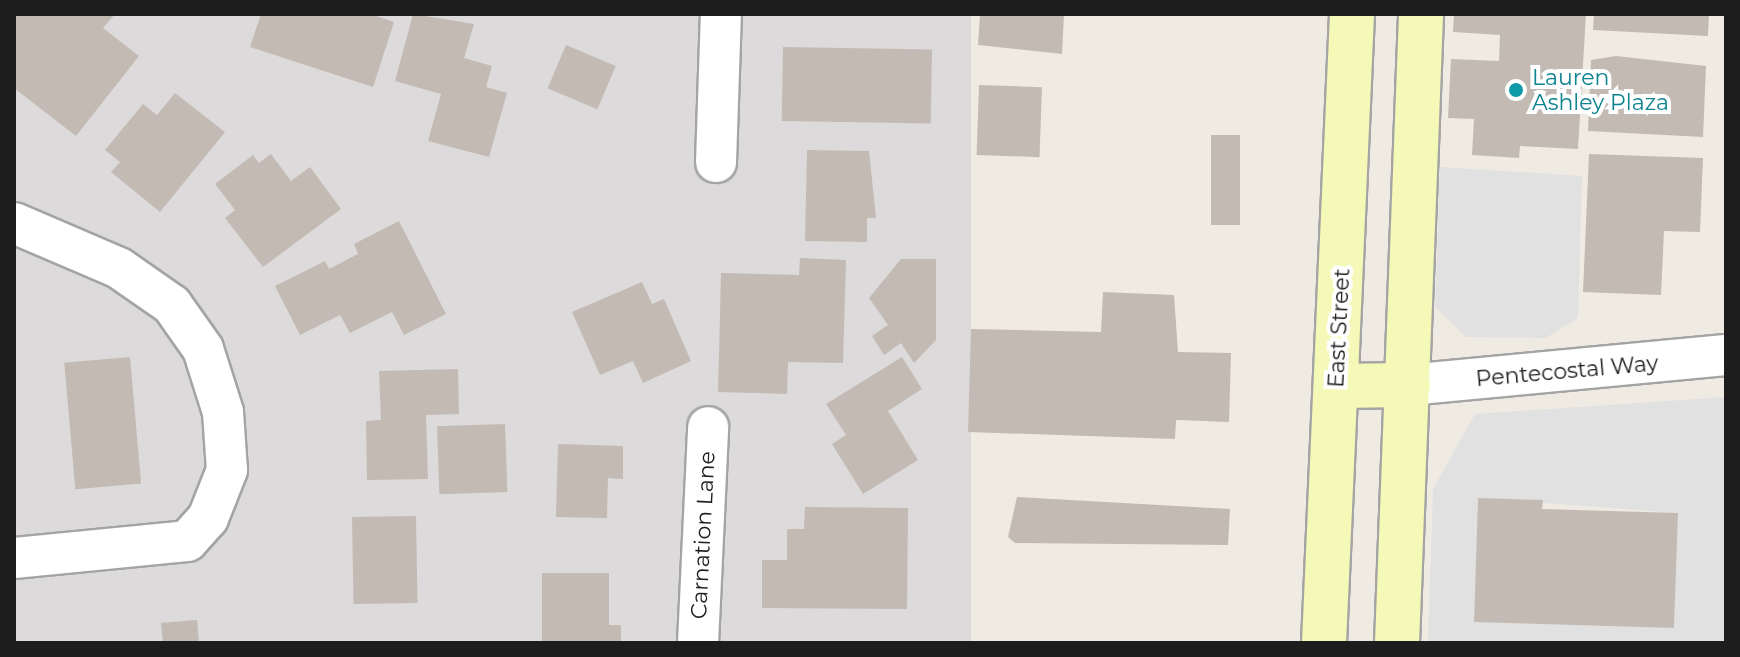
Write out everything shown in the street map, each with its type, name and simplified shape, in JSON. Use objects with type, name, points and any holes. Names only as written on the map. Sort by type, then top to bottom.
[{"type":"main road","name":"East Street","points":[[1324,643],[1352,14]]},
{"type":"main road","points":[[1397,643],[1421,14]]},
{"type":"main road","points":[[1336,386],[1408,385]]},
{"type":"street","points":[[716,162],[721,14]]},
{"type":"street","points":[[14,223],[119,268],[172,305],[203,349],[223,412],[227,470],[208,518],[187,541],[14,558]]},
{"type":"street","name":"Pentecostal Way","points":[[1408,385],[1726,355]]},
{"type":"street","name":"Carnation Lane","points":[[698,643],[708,427]]},
{"type":"shaded area","points":[[14,14],[971,14],[971,643],[14,643]]},
{"type":"shaded area","points":[[1440,167],[1582,176],[1578,318],[1546,338],[1466,337],[1435,307]]},
{"type":"shaded area","points":[[1726,397],[1726,643],[1428,643],[1433,489],[1475,414]],"holes":[[[1478,498],[1678,513],[1674,628],[1474,622]]]},
{"type":"building","points":[[14,14],[115,14],[103,28],[139,56],[76,136],[14,88]]},
{"type":"building","points":[[261,14],[370,14],[394,22],[373,87],[250,47]]},
{"type":"building","points":[[413,14],[474,24],[464,58],[492,66],[486,87],[507,93],[489,157],[428,141],[441,94],[395,81]]},
{"type":"building","points":[[980,14],[1064,14],[1062,54],[978,45]]},
{"type":"building","name":"Lauren Ashley Plaza","points":[[1454,14],[1586,14],[1578,149],[1520,146],[1519,158],[1472,155],[1474,119],[1448,118],[1451,59],[1499,61],[1500,35],[1453,32]]},
{"type":"building","points":[[1594,14],[1709,14],[1708,36],[1593,30]]},
{"type":"building","points":[[566,45],[616,66],[597,109],[548,88]]},
{"type":"building","points":[[783,47],[932,50],[931,124],[782,121]]},
{"type":"building","points":[[1616,56],[1706,66],[1703,137],[1588,131],[1591,60]]},
{"type":"building","points":[[979,85],[1042,87],[1040,157],[977,155]]},
{"type":"building","points":[[175,93],[225,132],[160,212],[111,172],[120,162],[105,150],[143,104],[157,115]]},
{"type":"building","points":[[1211,135],[1240,135],[1240,225],[1211,225]]},
{"type":"building","points":[[807,150],[869,151],[876,218],[867,218],[867,242],[805,241]]},
{"type":"building","points":[[271,154],[291,181],[310,167],[341,209],[263,267],[225,218],[235,210],[215,184],[253,155],[259,163]]},
{"type":"building","points":[[1589,154],[1703,158],[1700,232],[1664,231],[1661,295],[1583,292]]},
{"type":"building","points":[[399,221],[446,314],[404,335],[392,312],[350,333],[340,315],[300,335],[275,286],[325,261],[329,269],[358,254],[354,244]]},
{"type":"building","points":[[800,258],[846,260],[843,363],[788,362],[787,394],[718,392],[721,273],[799,275]]},
{"type":"building","points":[[901,259],[936,259],[936,340],[914,363],[901,343],[884,355],[872,336],[888,325],[869,298]]},
{"type":"building","points":[[642,282],[652,304],[664,299],[691,361],[643,383],[633,361],[600,375],[572,312]]},
{"type":"building","points":[[1103,292],[1174,295],[1178,352],[1231,353],[1229,422],[1176,420],[1175,439],[968,432],[971,329],[1101,332]]},
{"type":"building","points":[[130,357],[141,484],[75,489],[64,363]]},
{"type":"building","points":[[902,357],[922,389],[888,411],[918,460],[863,494],[832,444],[846,435],[826,404]]},
{"type":"building","points":[[458,369],[459,414],[426,415],[428,479],[367,480],[366,421],[381,420],[379,371]]},
{"type":"building","points":[[505,424],[507,492],[439,494],[437,426]]},
{"type":"building","points":[[558,444],[623,446],[623,479],[608,478],[607,518],[556,517]]},
{"type":"building","points":[[1017,497],[1230,509],[1228,545],[1015,543],[1008,537]]},
{"type":"building","points":[[1478,498],[1543,500],[1542,509],[1678,513],[1674,628],[1474,622]]},
{"type":"building","points":[[805,507],[908,508],[907,609],[762,608],[762,560],[787,560],[787,529],[804,529]]},
{"type":"building","points":[[416,516],[418,603],[354,604],[352,517]]},
{"type":"building","points":[[542,573],[609,573],[609,625],[621,625],[621,643],[542,643]]},
{"type":"building","points":[[197,620],[199,643],[163,643],[161,623]]},
{"type":"place","name":"Lauren Ashley Plaza","points":[[1516,90]]}]
